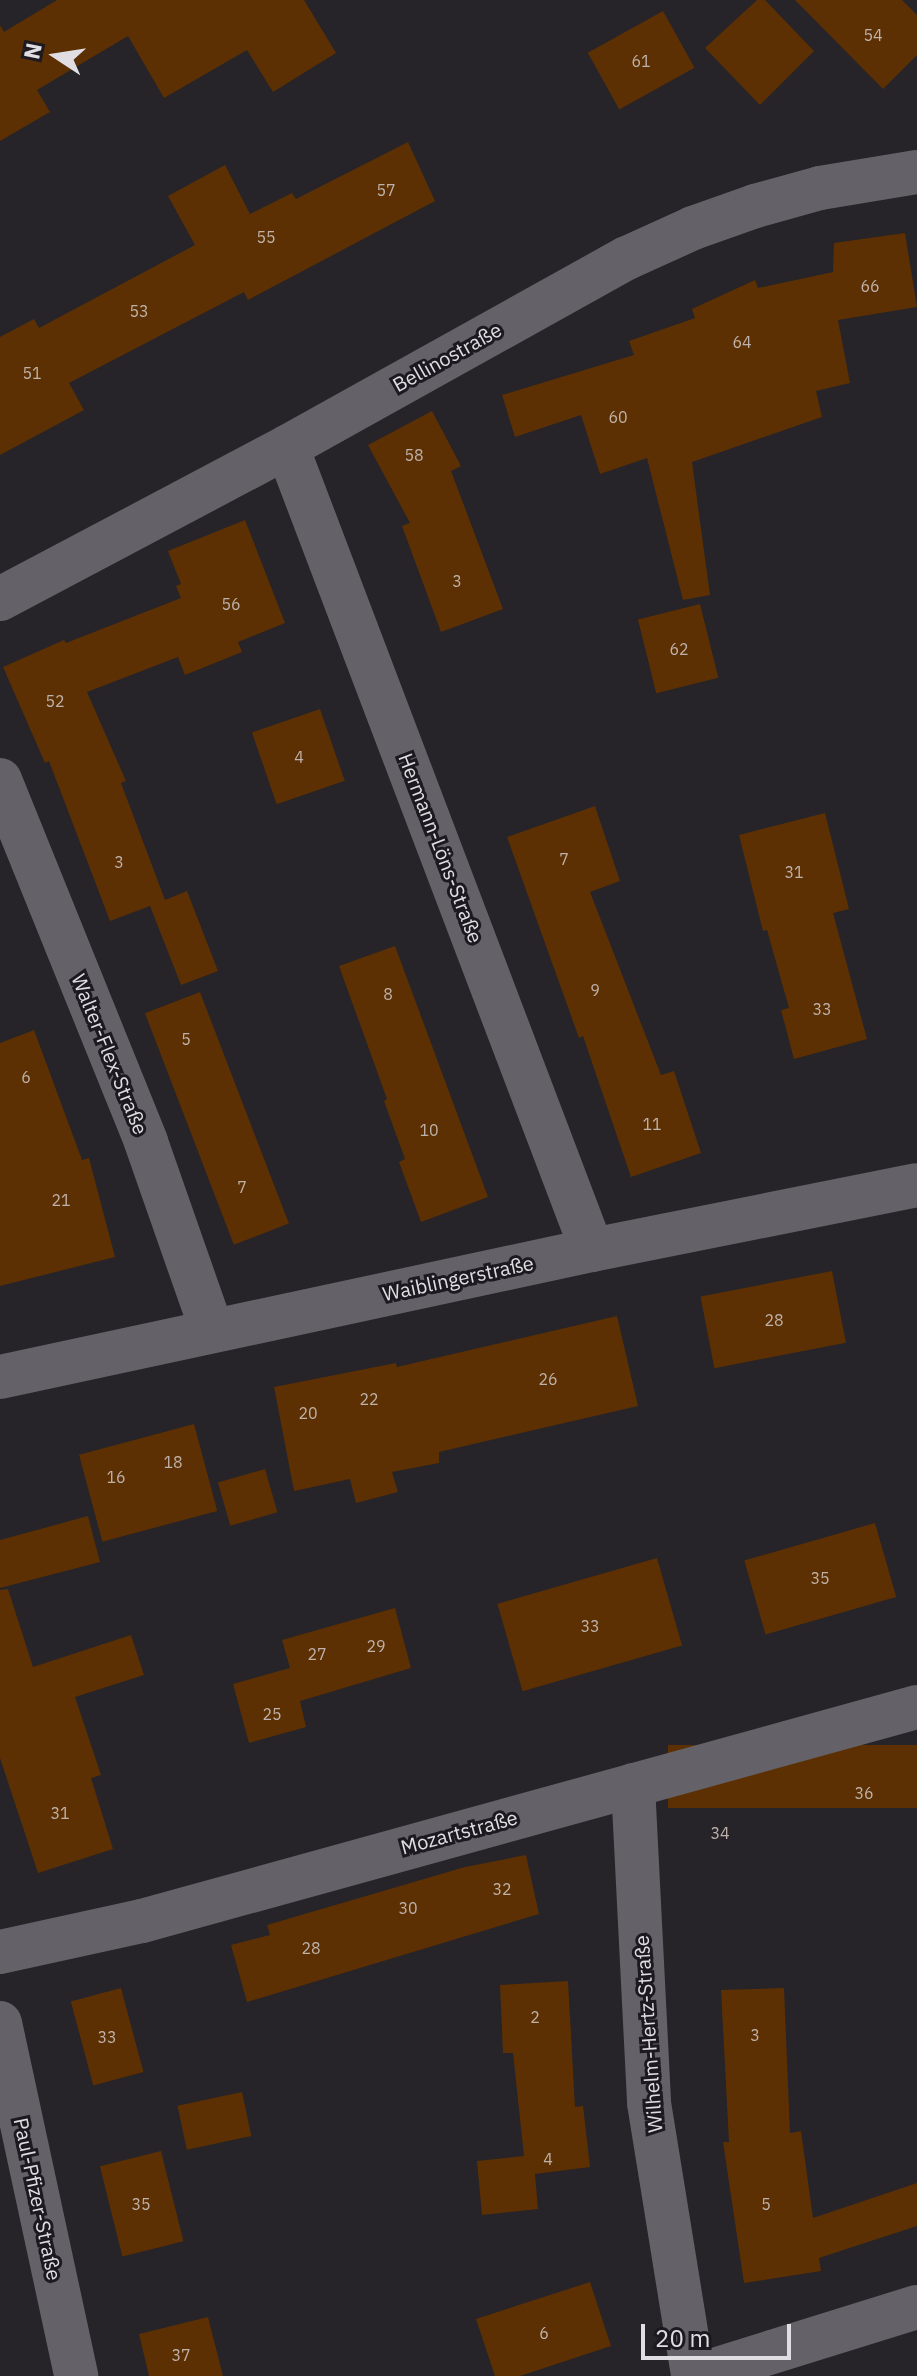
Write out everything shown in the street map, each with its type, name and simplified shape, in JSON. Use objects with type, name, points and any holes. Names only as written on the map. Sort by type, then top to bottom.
[{"type":"street","name":"Bellinostraße","points":[[0,599],[287,447],[627,258],[693,228],[820,188],[917,172]]},
{"type":"street","name":"Hermann-Löns-Straße","points":[[287,447],[592,1250]]},
{"type":"street","name":"Walter-Flex-Straße","points":[[0,780],[146,1142],[212,1330]]},
{"type":"street","name":"Waiblingerstraße","points":[[0,1377],[592,1250],[917,1185]]},
{"type":"street","name":"Mozartstraße","points":[[0,1952],[142,1921],[917,1707]]},
{"type":"street","name":"Wilhelm-Hertz-Straße","points":[[633,1785],[649,2103],[694,2376]]},
{"type":"street","name":"Paul-Pfizer-Straße","points":[[0,2023],[76,2376]]},
{"type":"street","points":[[694,2376],[917,2307]]},
{"type":"building","points":[[57,0],[304,0],[336,53],[273,92],[247,50],[164,98],[128,36],[37,90],[50,112],[0,141],[0,25],[4,32]]},
{"type":"building","points":[[757,0],[765,0],[814,51],[760,105],[705,48]]},
{"type":"building","points":[[795,0],[902,0],[917,15],[917,55],[883,89]]},
{"type":"building","points":[[663,11],[695,68],[619,110],[588,53]]},
{"type":"building","points":[[408,142],[435,201],[248,300],[244,292],[69,383],[84,410],[0,455],[0,337],[34,319],[39,328],[195,245],[168,196],[225,165],[250,214],[292,193],[296,199]]},
{"type":"building","points":[[905,233],[917,307],[838,320],[850,383],[816,391],[822,417],[692,462],[710,595],[683,600],[647,458],[600,474],[581,415],[515,437],[502,395],[634,355],[629,341],[695,318],[692,309],[755,280],[758,288],[833,272],[834,243]]},
{"type":"building","points":[[432,411],[461,466],[451,471],[503,609],[441,632],[402,526],[410,523],[368,445]]},
{"type":"building","points":[[245,520],[285,623],[238,642],[242,652],[185,675],[178,657],[87,692],[126,781],[121,783],[165,900],[187,891],[218,971],[181,985],[150,906],[110,921],[49,761],[45,763],[3,667],[64,640],[66,643],[181,598],[176,586],[181,584],[168,551]]},
{"type":"building","points":[[700,604],[718,678],[656,693],[638,619]]},
{"type":"building","points":[[320,709],[345,781],[277,804],[252,732]]},
{"type":"building","points":[[595,806],[620,881],[590,892],[661,1075],[674,1071],[701,1153],[631,1177],[583,1036],[579,1038],[507,837]]},
{"type":"building","points":[[825,813],[849,909],[833,913],[867,1039],[794,1059],[781,1010],[789,1008],[767,930],[763,931],[739,835]]},
{"type":"building","points":[[395,946],[488,1197],[421,1222],[399,1162],[405,1159],[384,1101],[387,1099],[339,966]]},
{"type":"building","points":[[200,992],[289,1224],[234,1245],[145,1013]]},
{"type":"building","points":[[34,1030],[82,1160],[89,1158],[115,1257],[0,1286],[0,1043]]},
{"type":"building","points":[[832,1271],[846,1343],[714,1368],[700,1297]]},
{"type":"building","points":[[617,1316],[638,1406],[439,1452],[439,1463],[392,1472],[398,1492],[356,1503],[350,1479],[294,1491],[274,1387],[396,1363],[397,1367]]},
{"type":"building","points":[[194,1424],[217,1511],[102,1542],[79,1455]]},
{"type":"building","points":[[265,1469],[277,1512],[230,1526],[218,1483]]},
{"type":"building","points":[[88,1516],[100,1562],[0,1588],[0,1540]]},
{"type":"building","points":[[875,1523],[896,1597],[765,1635],[744,1560]]},
{"type":"building","points":[[657,1558],[682,1645],[523,1691],[497,1604]]},
{"type":"building","points":[[8,1589],[33,1667],[131,1635],[144,1675],[75,1697],[101,1775],[91,1778],[113,1849],[38,1873],[0,1758],[0,1590]]},
{"type":"building","points":[[395,1608],[411,1668],[300,1701],[306,1727],[249,1743],[233,1684],[290,1668],[282,1640]]},
{"type":"building","points":[[668,1745],[917,1745],[917,1808],[668,1808]]},
{"type":"building","points":[[526,1855],[539,1914],[247,2002],[231,1945],[270,1935],[267,1925],[465,1867]]},
{"type":"building","points":[[568,1981],[575,2107],[583,2106],[590,2167],[535,2174],[538,2209],[482,2215],[477,2161],[524,2156],[513,2053],[503,2053],[500,1985]]},
{"type":"building","points":[[121,1988],[144,2072],[93,2085],[71,2001]]},
{"type":"building","points":[[784,1988],[790,2133],[801,2131],[813,2218],[917,2183],[917,2226],[819,2258],[821,2271],[744,2283],[723,2142],[729,2142],[721,1990]]},
{"type":"building","points":[[242,2092],[251,2136],[187,2150],[177,2106]]},
{"type":"building","points":[[161,2151],[183,2241],[122,2256],[100,2166]]},
{"type":"building","points":[[590,2282],[611,2346],[520,2376],[495,2376],[476,2319]]},
{"type":"building","points":[[208,2317],[223,2376],[149,2376],[139,2334]]}]
